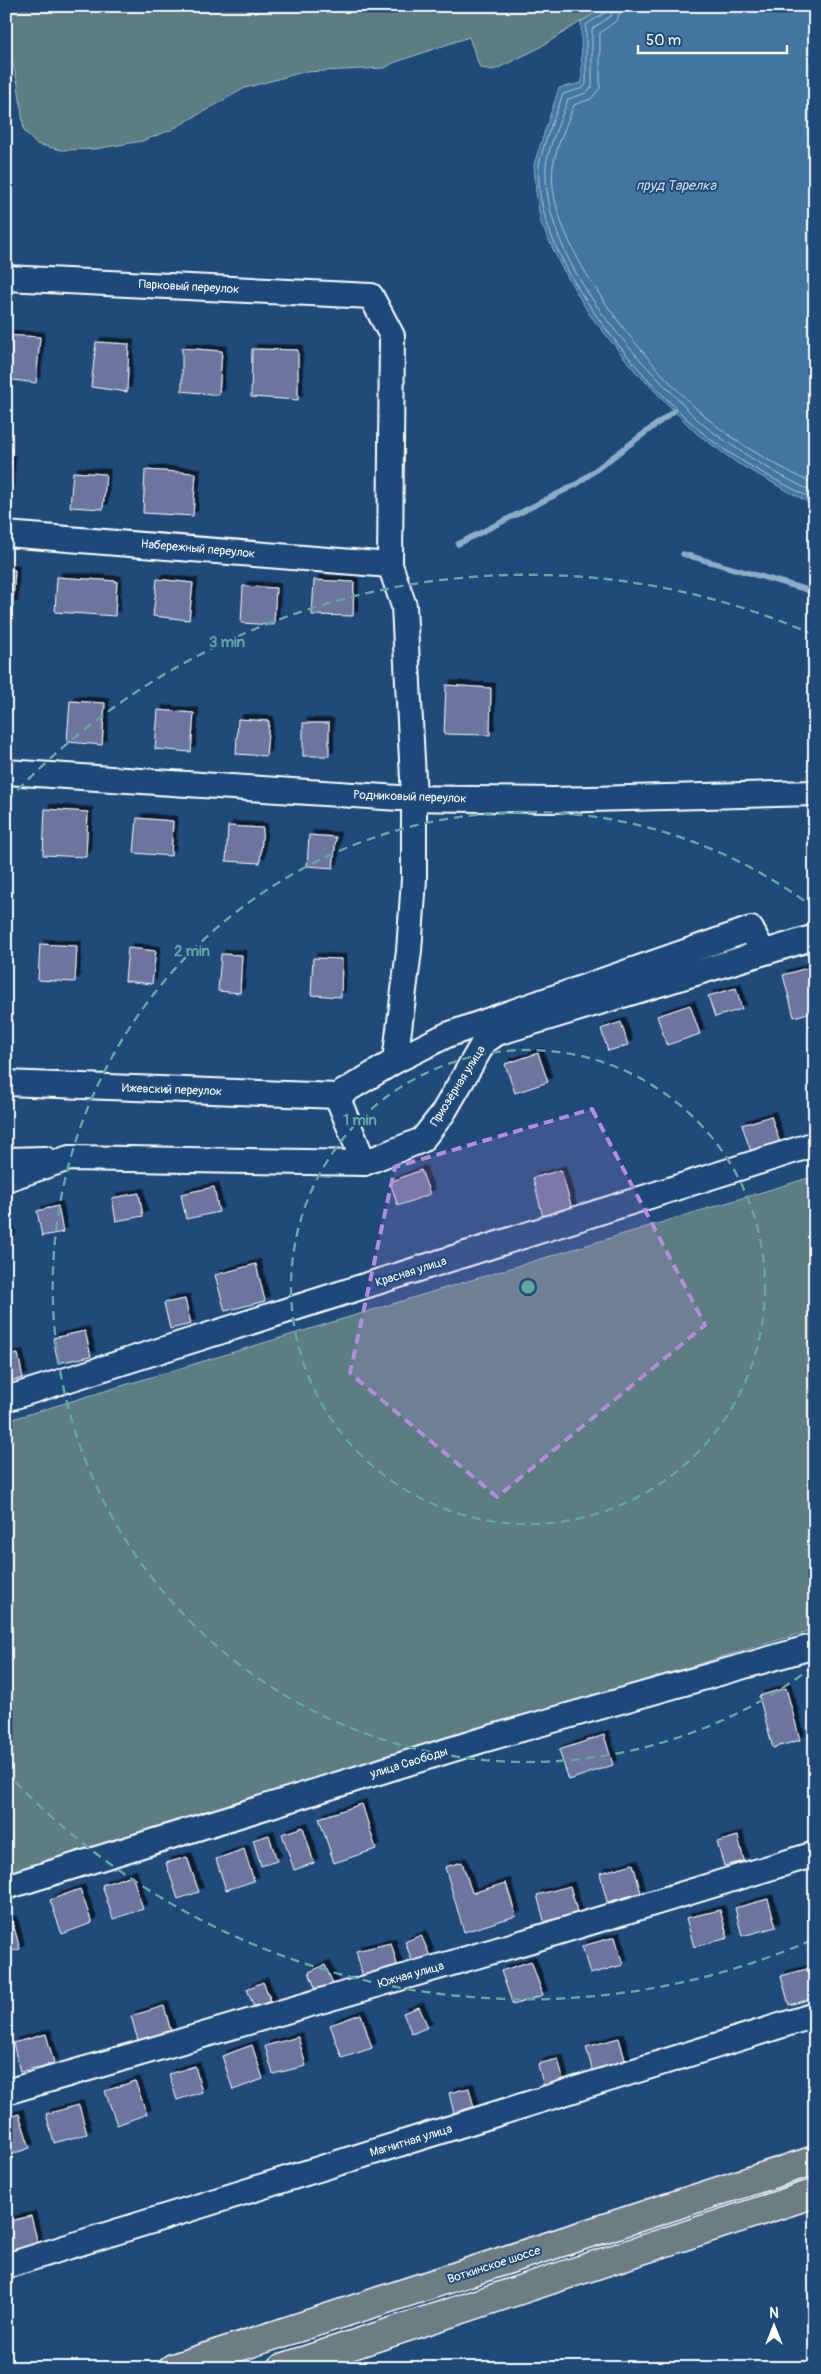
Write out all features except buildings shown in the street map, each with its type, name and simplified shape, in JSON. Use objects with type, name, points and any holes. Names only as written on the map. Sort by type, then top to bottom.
[{"type":"main road","name":"Воткинское шоссе","points":[[173,2368],[815,2160]]},
{"type":"main road","points":[[282,2368],[815,2193]]},
{"type":"street","name":"Парковый переулок","points":[[6,278],[371,296],[392,336],[390,565]]},
{"type":"street","name":"Набережный переулок","points":[[6,534],[390,565]]},
{"type":"street","points":[[390,565],[404,606],[414,798],[414,879],[409,951],[395,1061]]},
{"type":"street","name":"Родниковый переулок","points":[[6,772],[414,798],[553,800],[815,793]]},
{"type":"street","points":[[364,1163],[337,1096],[395,1061],[447,1036],[751,929],[763,952]]},
{"type":"street","name":"Приозёрная улица","points":[[6,1179],[69,1158],[364,1163],[422,1140],[443,1113],[484,1042],[497,1033],[815,936]]},
{"type":"street","name":"Ижевский переулок","points":[[6,1083],[337,1096]]},
{"type":"street","name":"Красная улица","points":[[6,1399],[815,1144]]},
{"type":"street","points":[[6,1160],[69,1158]]},
{"type":"street","name":"улица Свободы","points":[[6,1887],[479,1741],[815,1646]]},
{"type":"street","name":"Южная улица","points":[[6,2092],[535,1939],[815,1854]]},
{"type":"street","name":"Магнитная улица","points":[[6,2266],[815,2015]]},
{"type":"highlighted area","points":[[592,1109],[705,1325],[497,1497],[350,1373],[395,1167]]},
{"type":"green space","points":[[6,6],[606,6],[537,49],[494,70],[480,68],[469,37],[393,63],[385,68],[303,72],[245,88],[171,130],[142,141],[95,149],[62,150],[36,144],[24,131],[18,84],[6,38]]},
{"type":"green space","points":[[815,1176],[815,1629],[6,1873],[6,1421]]},
{"type":"water","name":"пруд Тарелка","points":[[606,6],[815,6],[815,506],[737,463],[696,433],[635,371],[589,314],[560,264],[541,223],[534,164],[559,88],[582,83],[581,22]]},
{"type":"waterway","points":[[458,544],[577,484],[674,411]]},
{"type":"waterway","points":[[683,554],[815,592]]}]
